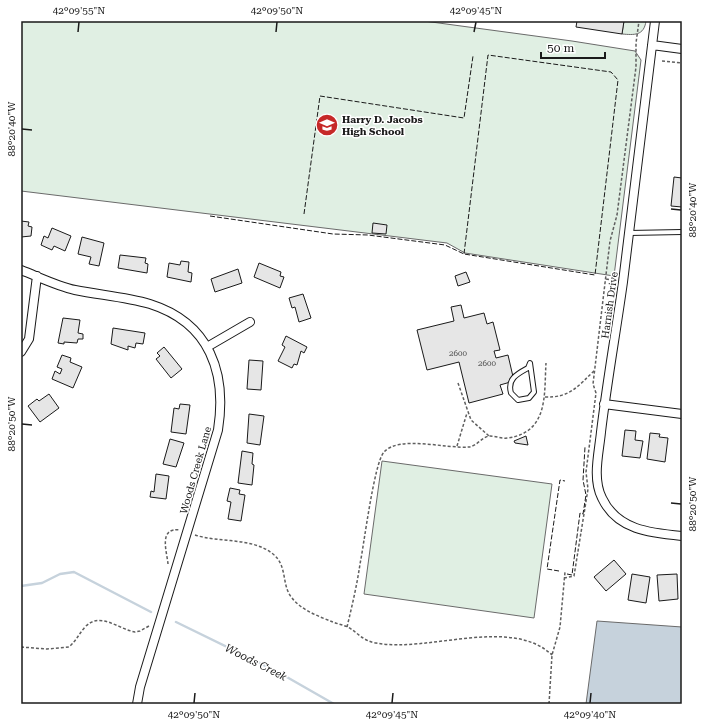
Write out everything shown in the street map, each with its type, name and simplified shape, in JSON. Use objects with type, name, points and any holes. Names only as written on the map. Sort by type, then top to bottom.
[{"type":"street","name":"Harnish Drive","points":[[655,21],[628,233],[604,404],[597,475],[601,497],[606,506],[620,520],[631,527],[651,533],[682,536]]},
{"type":"street","points":[[652,45],[682,49]]},
{"type":"street","name":"Woods Creek Lane","points":[[21,270],[73,289],[137,301],[163,309],[184,321],[207,347],[213,356],[219,378],[221,410],[212,454],[140,687],[137,704]]},
{"type":"street","points":[[21,352],[29,339],[37,276]]},
{"type":"street","points":[[207,347],[250,322]]},
{"type":"street","points":[[604,404],[682,414]]},
{"type":"lane","points":[[628,233],[682,232]]},
{"type":"lane","points":[[530,363],[534,392],[529,398],[518,400],[511,393],[512,380],[517,374],[528,368],[530,363]]},
{"type":"path","points":[[564,578],[574,576],[588,489],[586,472],[596,393],[593,384],[594,370],[610,241],[617,215],[619,200],[636,67],[636,43],[639,21]]},
{"type":"path","points":[[662,61],[682,63]]},
{"type":"path","points":[[458,383],[467,413],[480,430],[489,436],[507,438],[523,433],[538,419],[545,397],[546,363]]},
{"type":"path","points":[[545,397],[561,397],[569,393],[594,370]]},
{"type":"path","points":[[457,446],[467,413]]},
{"type":"path","points":[[347,627],[360,567],[376,469],[383,453],[393,446],[404,445],[475,445],[489,436]]},
{"type":"path","points":[[167,569],[168,563],[164,544],[165,538],[169,533],[176,530],[188,531],[203,537],[242,542],[268,551],[281,563],[288,592],[292,598],[314,614],[347,627],[361,639],[378,644],[408,646],[458,639],[507,637],[524,639],[544,647],[552,655]]},
{"type":"path","points":[[549,704],[552,655],[560,627],[565,572]]},
{"type":"path","points":[[21,647],[47,649],[69,647],[85,627],[97,620],[104,620],[135,632],[146,629],[150,625]]},
{"type":"green space","name":"Harry D. Jacobs High School","points":[[21,21],[424,21],[635,51],[641,60],[614,276],[465,253],[447,243],[21,191]]},
{"type":"green space","points":[[624,21],[646,21],[643,30],[638,34],[622,34]]},
{"type":"green space","points":[[382,461],[552,484],[534,618],[364,594]]},
{"type":"shaded area","points":[[597,621],[682,627],[682,704],[586,704]]},
{"type":"building","points":[[577,21],[624,21],[622,34],[576,27]]},
{"type":"building","points":[[674,177],[682,178],[682,207],[671,206]]},
{"type":"building","points":[[21,221],[29,222],[28,226],[32,227],[31,236],[21,237]]},
{"type":"building","points":[[373,223],[387,225],[386,234],[372,233]]},
{"type":"building","points":[[52,228],[71,236],[65,251],[54,246],[52,250],[41,245],[44,236],[48,238]]},
{"type":"building","points":[[82,237],[104,243],[99,266],[89,264],[91,257],[78,254]]},
{"type":"building","points":[[120,255],[146,258],[145,263],[148,264],[147,273],[118,268]]},
{"type":"building","points":[[181,261],[189,262],[188,272],[192,273],[191,282],[167,277],[169,263],[180,265]]},
{"type":"building","points":[[259,263],[281,272],[280,276],[284,277],[280,288],[254,277]]},
{"type":"building","points":[[238,269],[242,283],[215,292],[211,279]]},
{"type":"building","points":[[466,272],[470,282],[458,286],[455,276]]},
{"type":"building","points":[[303,294],[311,318],[299,322],[295,307],[292,308],[289,298]]},
{"type":"building","points":[[461,305],[464,318],[484,313],[487,324],[493,322],[500,350],[494,351],[496,358],[508,355],[514,381],[500,385],[503,394],[469,403],[459,362],[427,370],[417,330],[454,321],[451,307]]},
{"type":"building","points":[[63,318],[80,320],[78,333],[83,334],[83,339],[78,339],[77,343],[58,343]]},
{"type":"building","points":[[113,328],[145,333],[143,344],[136,343],[135,348],[128,346],[128,350],[111,344]]},
{"type":"building","points":[[286,336],[307,347],[304,353],[301,351],[297,365],[294,364],[292,368],[278,361],[285,347],[282,345]]},
{"type":"building","points":[[164,347],[182,369],[171,378],[156,359],[160,356],[157,353]]},
{"type":"building","points":[[62,355],[71,358],[70,362],[82,367],[73,388],[52,379],[55,371],[60,374],[62,369],[57,367]]},
{"type":"building","points":[[249,360],[263,361],[261,390],[247,389]]},
{"type":"building","points":[[49,394],[59,408],[40,422],[28,406],[37,399],[39,401]]},
{"type":"building","points":[[180,404],[190,405],[186,434],[171,432],[174,408],[179,409]]},
{"type":"building","points":[[249,414],[264,416],[260,445],[247,443]]},
{"type":"building","points":[[625,430],[636,431],[635,440],[643,441],[640,458],[622,456]]},
{"type":"building","points":[[650,433],[660,434],[659,437],[668,438],[665,462],[647,459]]},
{"type":"building","points":[[526,436],[528,445],[515,443],[514,441]]},
{"type":"building","points":[[170,439],[184,443],[176,467],[163,464]]},
{"type":"building","points":[[242,451],[253,453],[252,464],[254,465],[252,485],[238,483]]},
{"type":"building","points":[[156,474],[169,476],[166,499],[150,497],[151,491],[154,492]]},
{"type":"building","points":[[230,488],[240,490],[239,494],[245,495],[241,521],[228,519],[231,502],[227,501]]},
{"type":"building","points":[[614,560],[626,574],[606,591],[594,577]]},
{"type":"building","points":[[632,574],[650,577],[646,603],[628,600]]},
{"type":"building","points":[[677,574],[678,599],[659,601],[657,575]]},
{"type":"waterway","name":"Woods Creek","points":[[21,586],[42,583],[60,574],[74,572],[151,612]]},
{"type":"waterway","name":"Woods Creek","points":[[176,622],[278,672],[334,704]]},
{"type":"fence","points":[[210,216],[333,234],[368,235],[445,245],[464,254],[595,275],[618,80],[611,72],[488,55],[464,254]]},
{"type":"fence","points":[[304,214],[320,96],[464,118],[473,56]]},
{"type":"fence","points":[[567,574],[572,575],[580,513],[583,514],[586,495],[583,480],[585,447]]},
{"type":"fence","points":[[559,571],[547,569],[560,480],[565,481]]},
{"type":"place","name":"Harry D. Jacobs High School","points":[[327,125]]}]
